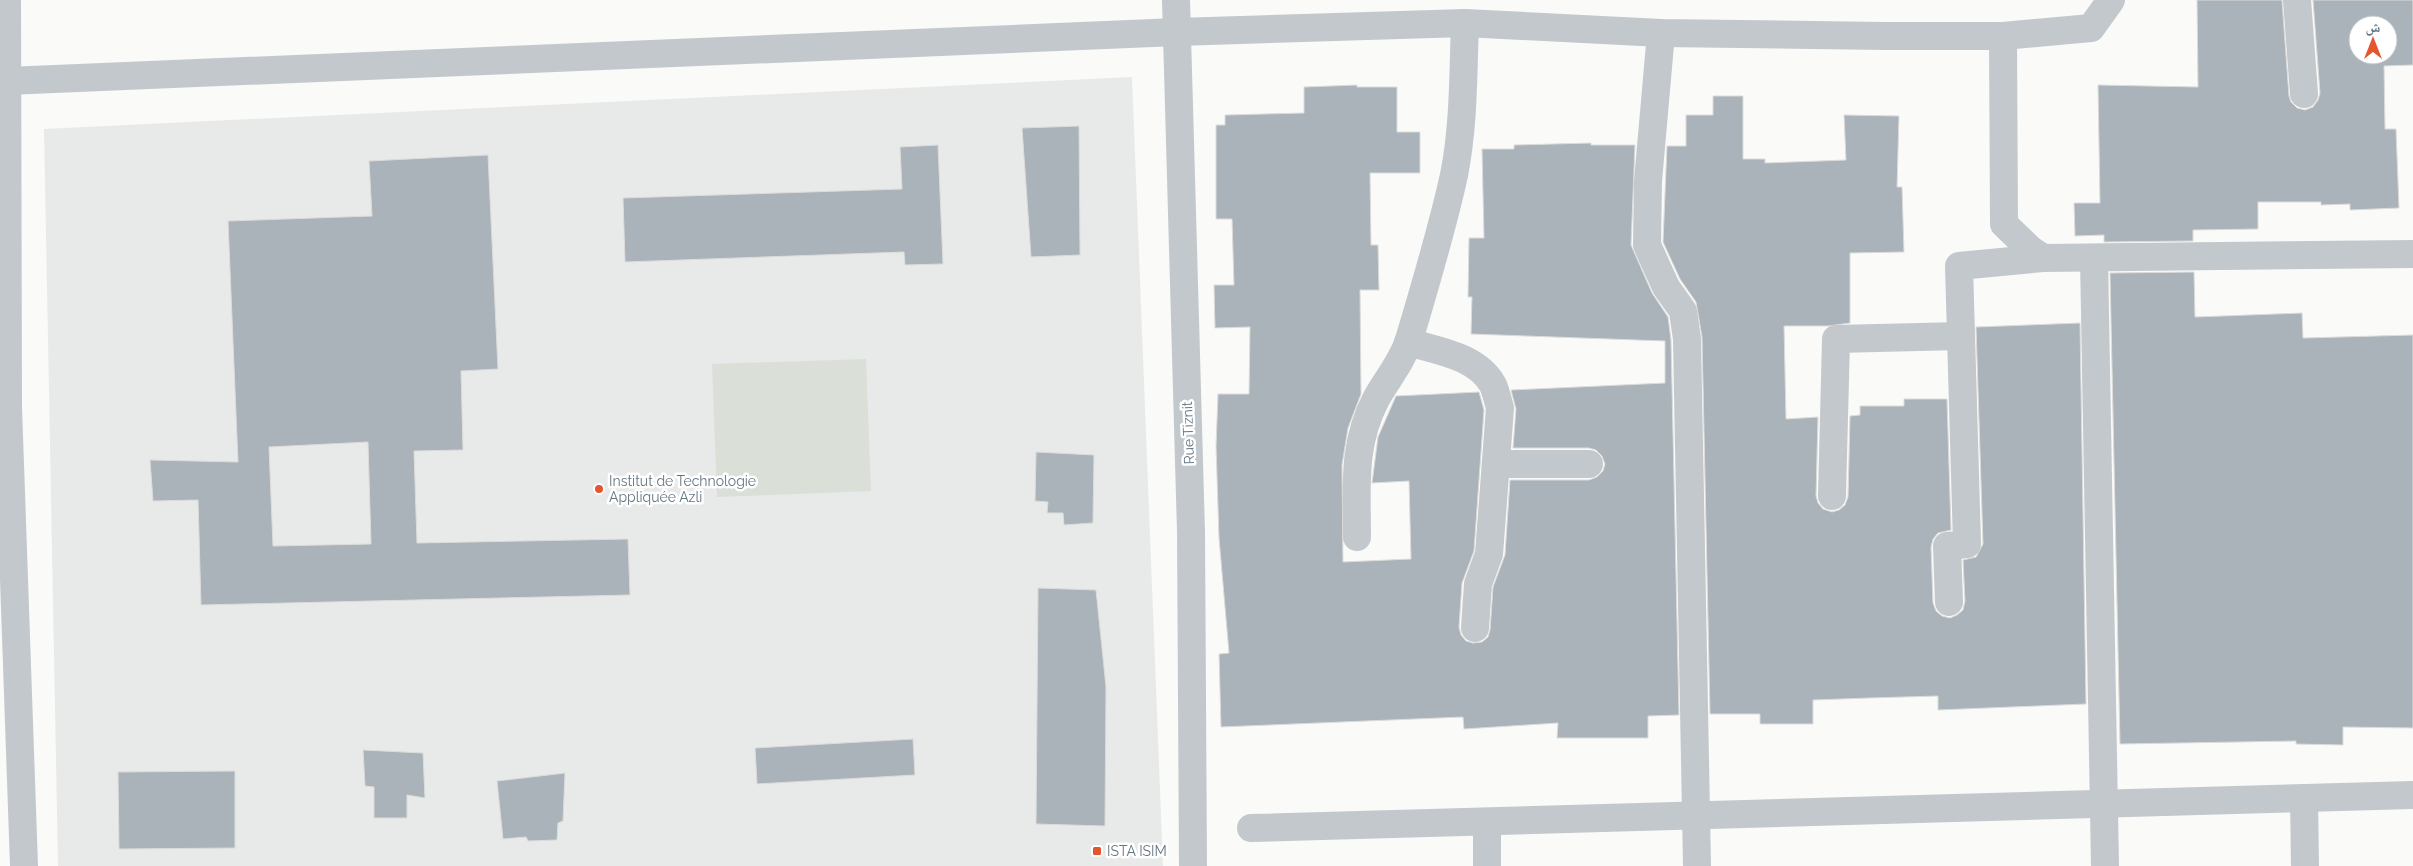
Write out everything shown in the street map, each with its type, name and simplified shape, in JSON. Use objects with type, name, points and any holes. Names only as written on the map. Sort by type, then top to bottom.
[{"type":"street","points":[[7,0],[4,407],[7,579],[24,866]]},
{"type":"street","name":"Rue Tiznit","points":[[1176,0],[1191,532],[1193,866]]},
{"type":"street","points":[[7,81],[1177,32],[1465,23],[1661,33],[2003,36],[2091,28],[2111,0]]},
{"type":"street","points":[[2297,0],[2304,94]]},
{"type":"street","points":[[1357,536],[1357,455],[1365,425],[1376,398],[1393,373],[1408,342],[1454,174],[1462,112],[1465,23]]},
{"type":"street","points":[[1661,33],[1648,181],[1647,245],[1666,287],[1683,311],[1687,339],[1697,866]]},
{"type":"street","points":[[2003,36],[2004,224],[2031,250],[2044,258]]},
{"type":"street","points":[[1949,602],[1947,546],[1967,544],[1959,266],[2044,258],[2413,254]]},
{"type":"street","points":[[2094,258],[2105,866]]},
{"type":"street","points":[[1832,496],[1836,339],[1961,336]]},
{"type":"street","points":[[1408,342],[1462,358],[1482,370],[1493,386],[1500,408],[1489,554],[1478,584],[1476,628]]},
{"type":"street","points":[[1497,464],[1588,464]]},
{"type":"street","points":[[1250,828],[2413,795]]},
{"type":"street","points":[[2304,798],[2305,866]]},
{"type":"street","points":[[1487,822],[1487,866]]},
{"type":"shaded area","name":"Institut de Technologie Appliquée Azli","points":[[1132,77],[1163,866],[58,866],[44,129]]},
{"type":"shaded area","points":[[866,359],[871,491],[717,497],[712,364]]},
{"type":"building","points":[[2197,0],[2282,0],[2289,96],[2291,102],[2297,108],[2305,110],[2313,107],[2320,93],[2313,0],[2413,0],[2413,65],[2384,66],[2385,129],[2396,129],[2399,208],[2350,210],[2350,204],[2321,205],[2321,202],[2258,202],[2258,229],[2193,230],[2193,241],[2104,242],[2104,235],[2075,236],[2074,203],[2100,203],[2098,85],[2198,87]]},
{"type":"building","points":[[1357,85],[1357,87],[1397,87],[1397,132],[1420,132],[1420,173],[1370,173],[1371,245],[1378,245],[1379,290],[1360,290],[1361,394],[1348,428],[1342,465],[1343,562],[1411,559],[1409,481],[1372,483],[1378,437],[1396,396],[1479,392],[1484,410],[1474,551],[1462,583],[1459,627],[1461,635],[1466,641],[1473,643],[1482,642],[1488,637],[1490,630],[1493,587],[1505,555],[1510,480],[1589,480],[1597,477],[1603,471],[1605,464],[1602,456],[1596,450],[1589,448],[1513,448],[1516,409],[1511,390],[1665,383],[1665,341],[1471,334],[1472,297],[1468,297],[1469,238],[1484,238],[1482,149],[1514,149],[1514,145],[1591,143],[1591,145],[1635,145],[1631,245],[1652,293],[1668,317],[1671,340],[1679,715],[1648,716],[1648,738],[1557,738],[1558,723],[1464,729],[1463,717],[1221,727],[1219,654],[1229,653],[1219,538],[1216,446],[1218,394],[1249,394],[1250,327],[1215,328],[1214,285],[1234,285],[1232,219],[1216,219],[1216,125],[1225,125],[1225,115],[1304,113],[1304,87]]},
{"type":"building","points":[[1713,96],[1743,96],[1743,159],[1765,159],[1765,163],[1846,160],[1844,115],[1899,116],[1897,187],[1902,187],[1904,252],[1850,253],[1850,323],[1828,326],[1784,326],[1786,419],[1818,417],[1816,496],[1818,503],[1823,509],[1832,512],[1839,510],[1845,505],[1848,497],[1850,416],[1860,415],[1860,406],[1904,406],[1904,399],[1947,399],[1951,530],[1938,533],[1933,539],[1931,547],[1933,603],[1936,611],[1942,616],[1950,618],[1963,610],[1965,601],[1963,560],[1976,557],[1983,544],[1976,327],[2080,323],[2086,704],[1938,710],[1938,696],[1813,700],[1813,724],[1760,724],[1760,714],[1710,714],[1702,337],[1696,302],[1680,279],[1663,242],[1667,146],[1686,146],[1686,115],[1713,115]]},
{"type":"building","points":[[1079,126],[1080,255],[1031,257],[1022,128]]},
{"type":"building","points":[[938,145],[943,264],[905,265],[904,252],[625,262],[623,198],[902,189],[900,147]]},
{"type":"building","points":[[488,155],[498,369],[461,371],[463,450],[414,451],[417,543],[628,539],[630,595],[201,605],[198,500],[153,501],[150,460],[238,462],[228,221],[372,216],[369,161]],"holes":[[[368,442],[371,544],[273,546],[269,447]]]},
{"type":"building","points":[[2194,272],[2195,317],[2302,313],[2303,338],[2413,335],[2413,728],[2343,727],[2343,745],[2296,744],[2296,741],[2120,744],[2110,273]]},
{"type":"building","points":[[1036,452],[1094,455],[1093,523],[1064,525],[1063,513],[1047,513],[1048,502],[1035,501]]},
{"type":"building","points":[[1038,588],[1096,590],[1106,687],[1105,826],[1036,824]]},
{"type":"building","points":[[913,739],[915,775],[757,784],[755,748]]},
{"type":"building","points":[[363,750],[423,753],[425,798],[407,795],[407,818],[374,818],[374,787],[365,786]]},
{"type":"building","points":[[235,771],[235,848],[119,849],[118,772]]},
{"type":"building","points":[[565,773],[563,821],[558,823],[557,840],[528,841],[526,837],[503,839],[497,781]]},
{"type":"place","name":"Institut de Technologie Appliquée Azli","points":[[599,489]]},
{"type":"place","name":"ISTA ISIM","points":[[1097,851]]}]
